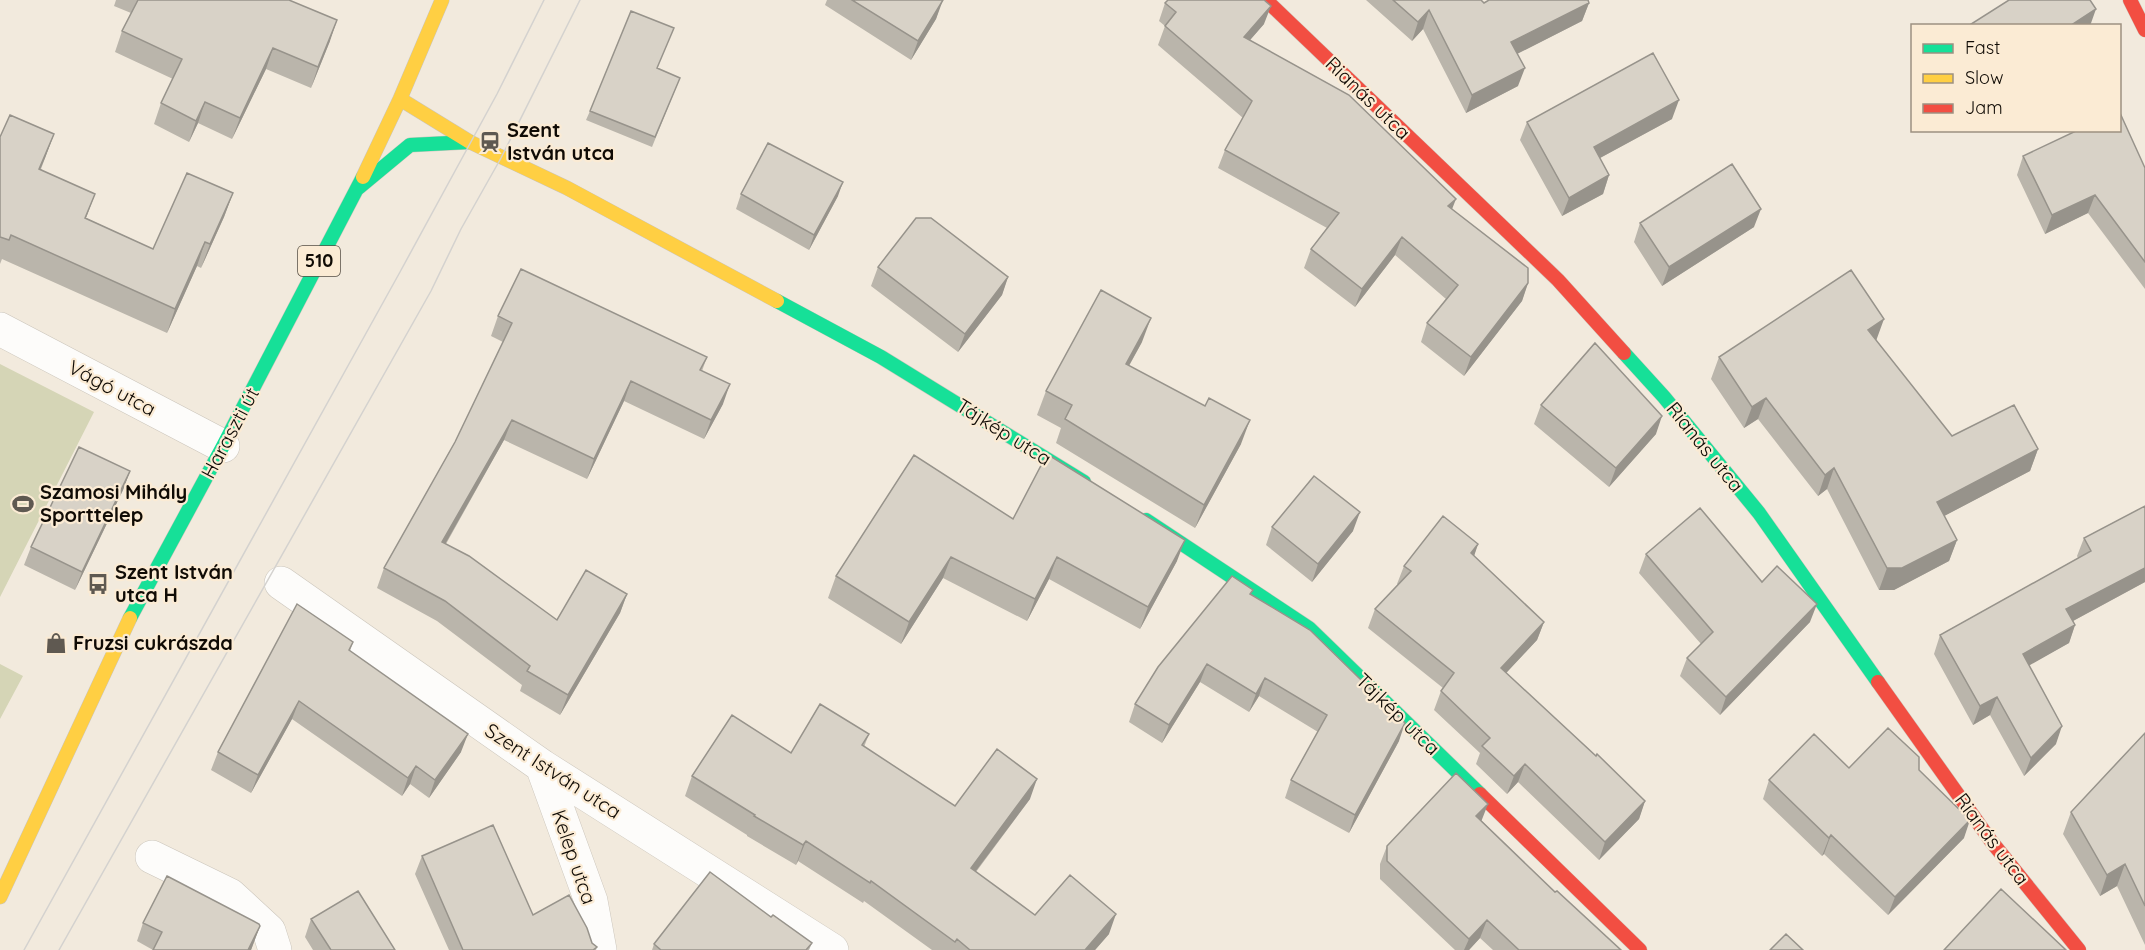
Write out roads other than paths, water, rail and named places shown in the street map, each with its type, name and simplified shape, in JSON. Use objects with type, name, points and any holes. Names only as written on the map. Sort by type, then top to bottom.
[{"type":"street","name":"Haraszti út","points":[[0,897],[136,604],[223,446],[357,189],[400,99],[442,0]]},
{"type":"street","name":"Rianás utca","points":[[1266,0],[1558,280],[1664,397],[1759,513],[1991,841],[2079,950]]},
{"type":"street","points":[[2130,0],[2145,30]]},
{"type":"street","name":"Tájkép utca","points":[[400,99],[470,142],[578,194],[881,357],[1093,487]]},
{"type":"street","points":[[357,189],[410,145],[470,142]]},
{"type":"street","name":"Vágó utca","points":[[0,329],[223,446]]},
{"type":"street","name":"Tájkép utca","points":[[1133,512],[1309,628],[1640,950]]},
{"type":"street","name":"Szent István utca","points":[[281,583],[542,766],[832,950]]},
{"type":"street","name":"Kelep utca","points":[[542,766],[591,901],[600,950]]},
{"type":"street","points":[[152,857],[230,895],[269,931],[275,950]]},
{"type":"tram line","points":[[24,950],[400,272],[497,94],[544,0]]},
{"type":"tram line","points":[[59,950],[431,291],[580,0]]},
{"type":"place","name":"Szent István utca","points":[[490,142]]},
{"type":"place","name":"Szamosi Mihály Sporttelep","points":[[23,504]]},
{"type":"place","name":"Szent István utca H","points":[[98,584]]},
{"type":"place","name":"Fruzsi cukrászda","points":[[56,643]]}]
